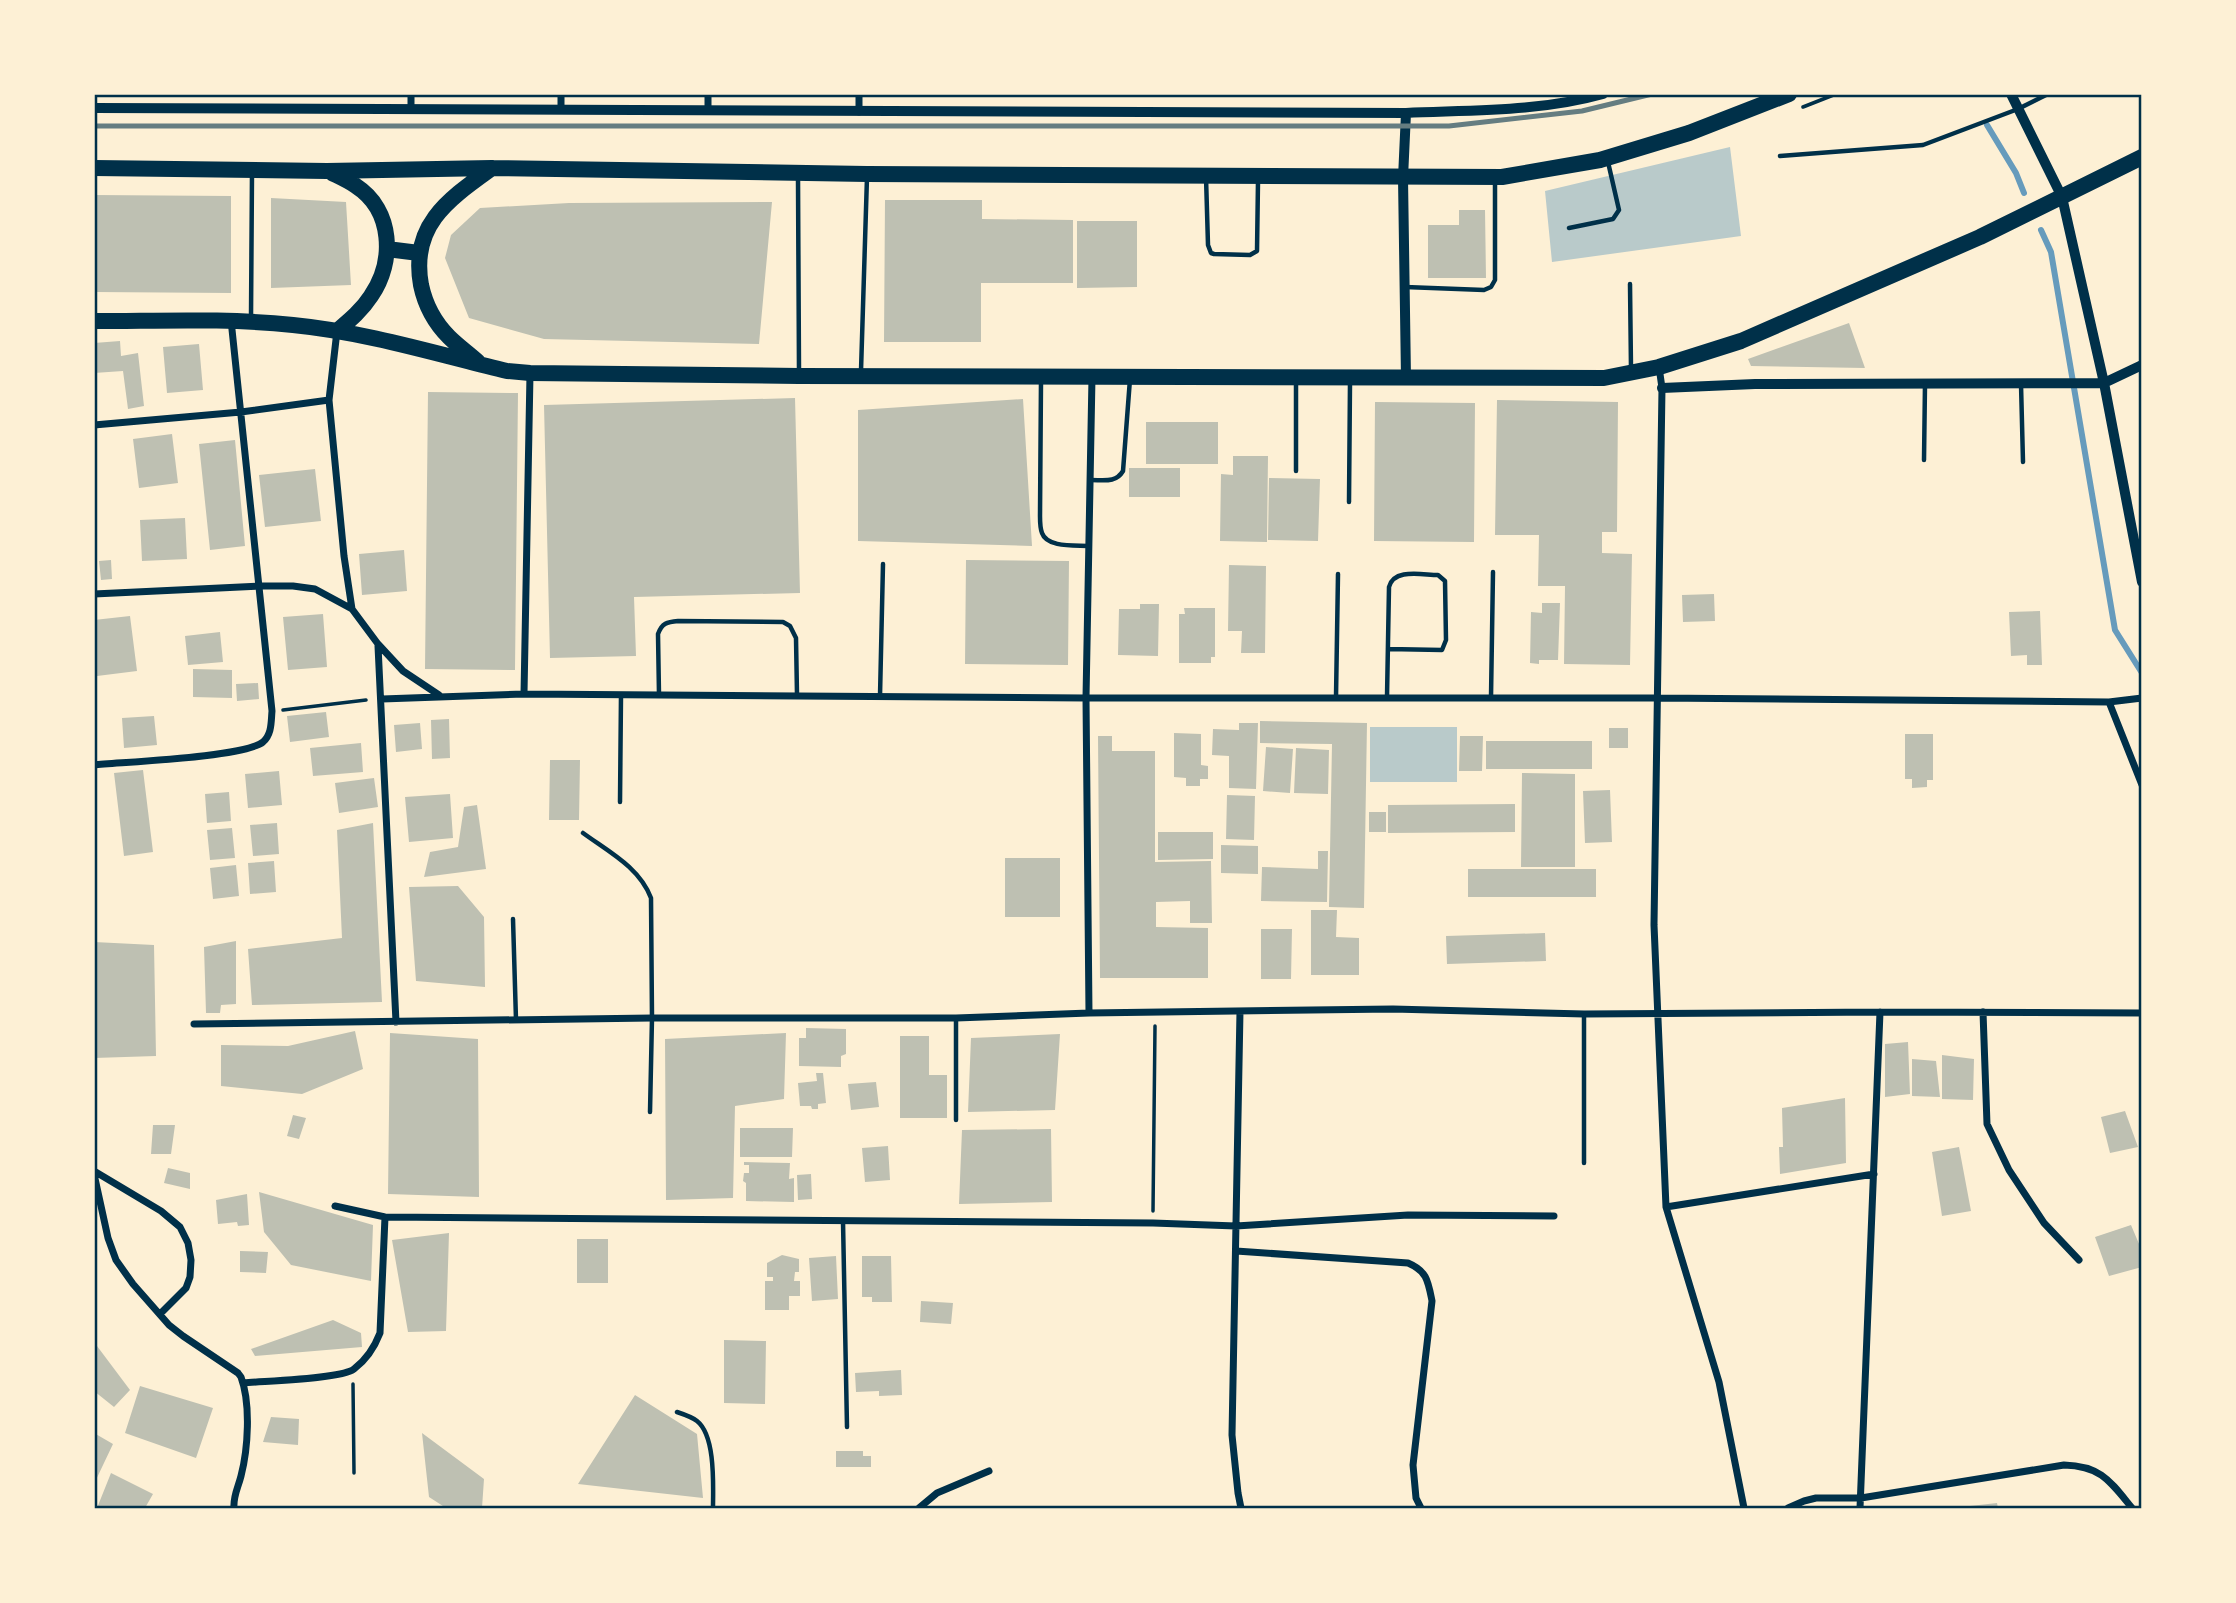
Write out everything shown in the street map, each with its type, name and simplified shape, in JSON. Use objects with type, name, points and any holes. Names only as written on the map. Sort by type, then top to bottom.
[{"type":"highway","points":[[94,168],[327,171],[492,168],[867,174],[1494,177],[1608,157],[1689,133],[1789,94]]},
{"type":"highway","points":[[94,321],[231,320],[337,331],[507,371],[530,373],[1604,377],[1659,367],[1741,341],[1980,237],[2141,157]]},
{"type":"highway","points":[[482,365],[448,336],[431,314],[422,293],[418,270],[419,253],[430,224],[443,207],[492,168]]},
{"type":"highway","points":[[327,171],[356,186],[370,197],[381,212],[387,236],[381,278],[359,312],[337,331]]},
{"type":"highway","points":[[387,249],[419,253]]},
{"type":"street","points":[[411,94],[411,109]]},
{"type":"street","points":[[561,94],[561,110]]},
{"type":"street","points":[[708,94],[708,110]]},
{"type":"street","points":[[859,94],[859,112]]},
{"type":"street","points":[[94,108],[1406,113],[1513,109],[1580,101],[1603,94]]},
{"type":"street","points":[[2011,94],[2062,197],[2104,383],[2141,582]]},
{"type":"street","points":[[1406,113],[1403,178],[1406,378]]},
{"type":"street","points":[[94,765],[247,749],[262,742],[271,731],[272,711],[260,586],[231,320]]},
{"type":"street","points":[[337,331],[329,400],[344,556],[352,609]]},
{"type":"street","points":[[1662,388],[1755,384],[2104,383],[2141,365]]},
{"type":"street","points":[[1659,367],[1662,388],[1654,925],[1667,1207],[1719,1382],[1744,1508]]},
{"type":"street","points":[[524,694],[530,373]]},
{"type":"street","points":[[1089,1013],[1086,698],[1092,376]]},
{"type":"street","points":[[94,425],[241,412],[329,400]]},
{"type":"street","points":[[94,594],[260,586],[315,589],[352,609],[378,644],[403,671],[439,695]]},
{"type":"street","points":[[378,644],[396,1022]]},
{"type":"street","points":[[382,699],[524,694],[2109,702],[2141,698]]},
{"type":"street","points":[[2109,702],[2141,785]]},
{"type":"street","points":[[194,1024],[652,1018],[956,1018],[1089,1013],[1393,1009],[1584,1014],[2141,1013]]},
{"type":"street","points":[[1240,1011],[1232,1435],[1241,1508]]},
{"type":"street","points":[[1860,1508],[1880,1012]]},
{"type":"street","points":[[1983,1012],[1987,1124],[2009,1170],[2037,1213],[2079,1260]]},
{"type":"street","points":[[94,1172],[162,1211],[180,1227],[188,1242],[191,1260],[187,1288],[160,1314]]},
{"type":"street","points":[[94,1172],[108,1238],[116,1260],[160,1314],[183,1336],[238,1373],[244,1383],[247,1441],[241,1478],[233,1499],[234,1508]]},
{"type":"street","points":[[1667,1207],[1874,1174]]},
{"type":"street","points":[[335,1206],[385,1217],[1153,1223],[1236,1226],[1408,1215],[1554,1216]]},
{"type":"street","points":[[244,1383],[352,1371],[375,1344],[380,1333],[385,1217]]},
{"type":"street","points":[[1236,1251],[1408,1263],[1420,1268],[1429,1283],[1432,1301],[1413,1465],[1416,1498],[1420,1508]]},
{"type":"street","points":[[1788,1508],[1816,1498],[1861,1498],[2064,1465],[2084,1466],[2098,1472],[2133,1508]]},
{"type":"street","points":[[919,1508],[937,1493],[989,1471]]},
{"type":"lane","points":[[1780,156],[1923,145],[2018,109],[2048,94]]},
{"type":"lane","points":[[1569,228],[1613,219],[1616,216],[1619,210],[1608,157]]},
{"type":"lane","points":[[251,321],[252,170]]},
{"type":"lane","points":[[799,173],[799,376]]},
{"type":"lane","points":[[861,376],[867,174]]},
{"type":"lane","points":[[1206,177],[1209,250],[1214,254],[1250,254],[1257,251],[1258,177]]},
{"type":"lane","points":[[1404,287],[1484,290],[1491,287],[1495,280],[1494,177]]},
{"type":"lane","points":[[1630,284],[1631,374]]},
{"type":"lane","points":[[1041,376],[1041,532],[1046,540],[1054,543],[1089,546]]},
{"type":"lane","points":[[1091,480],[1113,480],[1123,471],[1130,376]]},
{"type":"lane","points":[[1296,377],[1296,471]]},
{"type":"lane","points":[[1349,502],[1350,377]]},
{"type":"lane","points":[[2021,383],[2023,462]]},
{"type":"lane","points":[[1924,460],[1925,384]]},
{"type":"lane","points":[[880,697],[883,564]]},
{"type":"lane","points":[[1491,698],[1493,572]]},
{"type":"lane","points":[[1336,698],[1338,574]]},
{"type":"lane","points":[[1387,698],[1388,649],[1391,581],[1399,575],[1437,575],[1443,578],[1446,640],[1442,650],[1388,649]]},
{"type":"lane","points":[[659,695],[658,634],[662,625],[668,622],[704,621],[783,622],[790,626],[796,638],[797,696]]},
{"type":"lane","points":[[620,802],[621,695]]},
{"type":"lane","points":[[583,833],[635,871],[648,891],[652,912],[650,1112]]},
{"type":"lane","points":[[513,919],[516,1021]]},
{"type":"lane","points":[[1584,1014],[1584,1163]]},
{"type":"lane","points":[[956,1018],[956,1120]]},
{"type":"lane","points":[[843,1220],[847,1427]]},
{"type":"lane","points":[[677,1412],[698,1422],[705,1433],[712,1462],[713,1508]]},
{"type":"path","points":[[272,711],[382,699]]},
{"type":"path","points":[[1153,1223],[1156,1012]]},
{"type":"path","points":[[352,1371],[354,1473]]},
{"type":"shaded area","points":[[1730,147],[1741,236],[1552,262],[1545,191]]},
{"type":"shaded area","points":[[1370,727],[1457,727],[1457,782],[1370,782]]},
{"type":"building","points":[[94,195],[231,196],[231,293],[94,292]]},
{"type":"building","points":[[271,198],[346,202],[351,285],[271,288]]},
{"type":"building","points":[[885,200],[982,200],[982,219],[1073,220],[1073,283],[981,283],[981,342],[884,342]]},
{"type":"building","points":[[772,202],[759,344],[544,339],[469,318],[445,258],[451,235],[480,208],[569,203]]},
{"type":"building","points":[[1459,210],[1485,210],[1486,278],[1428,278],[1428,225],[1459,225]]},
{"type":"building","points":[[1077,221],[1137,221],[1137,287],[1077,288]]},
{"type":"building","points":[[1849,323],[1865,368],[1751,366],[1748,359]]},
{"type":"building","points":[[120,341],[121,356],[138,353],[144,406],[128,409],[123,371],[94,373],[94,343]]},
{"type":"building","points":[[199,344],[203,390],[167,393],[163,347]]},
{"type":"building","points":[[428,392],[518,393],[515,670],[425,669]]},
{"type":"building","points":[[795,398],[800,593],[634,597],[636,656],[550,658],[544,405]]},
{"type":"building","points":[[1023,399],[1032,546],[858,541],[858,410]]},
{"type":"building","points":[[1497,400],[1618,402],[1617,532],[1602,532],[1602,553],[1632,554],[1630,665],[1564,664],[1565,586],[1538,586],[1539,535],[1495,535]]},
{"type":"building","points":[[1375,402],[1475,403],[1474,542],[1374,541]]},
{"type":"building","points":[[1146,422],[1218,422],[1218,464],[1146,464]]},
{"type":"building","points":[[172,434],[178,483],[139,488],[133,439]]},
{"type":"building","points":[[235,440],[245,546],[210,550],[199,444]]},
{"type":"building","points":[[1233,456],[1268,456],[1267,542],[1220,541],[1221,474],[1233,475]]},
{"type":"building","points":[[1129,468],[1180,468],[1180,497],[1129,497]]},
{"type":"building","points":[[315,469],[321,521],[265,527],[259,475]]},
{"type":"building","points":[[1269,478],[1320,479],[1318,541],[1268,540]]},
{"type":"building","points":[[185,518],[187,559],[142,561],[140,520]]},
{"type":"building","points":[[404,550],[407,591],[362,595],[359,554]]},
{"type":"building","points":[[111,560],[112,579],[101,580],[99,561]]},
{"type":"building","points":[[966,560],[1069,561],[1068,665],[965,664]]},
{"type":"building","points":[[1229,565],[1266,566],[1265,653],[1241,653],[1242,631],[1228,631]]},
{"type":"building","points":[[1714,594],[1715,621],[1683,622],[1682,595]]},
{"type":"building","points":[[1542,603],[1560,603],[1558,660],[1530,663],[1531,612],[1542,613]]},
{"type":"building","points":[[1140,604],[1159,604],[1158,656],[1118,655],[1119,609],[1140,609]]},
{"type":"building","points":[[1184,608],[1215,608],[1215,657],[1211,657],[1211,663],[1179,663],[1179,614],[1185,614]]},
{"type":"building","points":[[2040,611],[2042,665],[2027,665],[2027,655],[2011,656],[2009,612]]},
{"type":"building","points":[[323,614],[327,667],[288,670],[283,617]]},
{"type":"building","points":[[130,616],[137,671],[97,676],[94,620]]},
{"type":"building","points":[[220,632],[223,662],[188,665],[185,636]]},
{"type":"building","points":[[193,669],[232,670],[232,698],[193,697]]},
{"type":"building","points":[[258,683],[259,699],[237,701],[236,684]]},
{"type":"building","points":[[326,712],[329,737],[290,742],[287,716]]},
{"type":"building","points":[[154,716],[157,745],[124,748],[122,718]]},
{"type":"building","points":[[449,719],[450,758],[432,759],[431,720]]},
{"type":"building","points":[[1260,721],[1367,723],[1364,908],[1329,907],[1332,744],[1260,743]]},
{"type":"building","points":[[420,723],[422,749],[396,752],[394,725]]},
{"type":"building","points":[[1239,723],[1258,723],[1256,789],[1229,788],[1229,756],[1212,755],[1213,729],[1239,730]]},
{"type":"building","points":[[1609,728],[1628,728],[1628,748],[1609,748]]},
{"type":"building","points":[[1174,733],[1201,734],[1201,765],[1208,766],[1208,779],[1200,779],[1200,786],[1186,786],[1186,778],[1174,777]]},
{"type":"building","points":[[1905,734],[1933,734],[1933,780],[1927,780],[1927,787],[1912,788],[1912,779],[1905,779]]},
{"type":"building","points":[[1098,736],[1112,736],[1112,751],[1155,751],[1155,862],[1211,861],[1212,923],[1190,923],[1190,901],[1156,902],[1156,927],[1208,928],[1208,978],[1100,978]]},
{"type":"building","points":[[1460,736],[1483,736],[1482,771],[1459,771]]},
{"type":"building","points":[[1486,741],[1592,741],[1592,769],[1486,769]]},
{"type":"building","points":[[361,743],[363,772],[313,776],[310,748]]},
{"type":"building","points":[[1266,747],[1293,749],[1290,793],[1263,791]]},
{"type":"building","points":[[1296,748],[1329,750],[1328,794],[1294,793]]},
{"type":"building","points":[[550,760],[580,760],[579,820],[549,820]]},
{"type":"building","points":[[143,770],[153,852],[124,856],[114,773]]},
{"type":"building","points":[[279,771],[282,805],[248,808],[245,774]]},
{"type":"building","points":[[1522,773],[1575,774],[1575,867],[1521,867]]},
{"type":"building","points":[[374,778],[378,807],[339,813],[335,783]]},
{"type":"building","points":[[1610,790],[1612,842],[1585,843],[1583,791]]},
{"type":"building","points":[[229,792],[231,821],[207,823],[205,794]]},
{"type":"building","points":[[450,794],[453,838],[409,842],[405,797]]},
{"type":"building","points":[[1227,795],[1255,796],[1254,840],[1226,839]]},
{"type":"building","points":[[1515,804],[1515,832],[1388,833],[1388,805]]},
{"type":"building","points":[[477,805],[486,869],[424,877],[430,852],[458,847],[464,807]]},
{"type":"building","points":[[1369,812],[1386,812],[1386,832],[1369,832]]},
{"type":"building","points":[[277,823],[279,854],[253,856],[250,825]]},
{"type":"building","points":[[373,823],[382,1002],[252,1005],[248,949],[342,938],[337,830]]},
{"type":"building","points":[[232,828],[235,858],[210,860],[207,830]]},
{"type":"building","points":[[1158,832],[1213,832],[1213,859],[1158,860]]},
{"type":"building","points":[[1221,845],[1258,846],[1258,874],[1221,873]]},
{"type":"building","points":[[1318,851],[1328,851],[1327,902],[1261,901],[1262,867],[1318,869]]},
{"type":"building","points":[[1005,858],[1060,858],[1060,917],[1005,917]]},
{"type":"building","points":[[274,861],[276,892],[250,894],[248,863]]},
{"type":"building","points":[[236,865],[239,896],[213,899],[210,868]]},
{"type":"building","points":[[1468,869],[1596,869],[1596,897],[1468,897]]},
{"type":"building","points":[[458,886],[484,917],[485,987],[416,981],[409,887]]},
{"type":"building","points":[[1311,910],[1337,910],[1336,937],[1359,938],[1359,975],[1311,975]]},
{"type":"building","points":[[1261,929],[1292,929],[1291,979],[1261,979]]},
{"type":"building","points":[[1545,933],[1546,961],[1447,964],[1446,936]]},
{"type":"building","points":[[236,941],[236,1004],[221,1005],[220,1013],[206,1013],[204,947]]},
{"type":"building","points":[[94,942],[154,945],[156,1056],[94,1058]]},
{"type":"building","points":[[806,1028],[846,1029],[846,1054],[841,1056],[841,1067],[799,1066],[799,1038],[806,1038]]},
{"type":"building","points":[[355,1031],[363,1069],[302,1094],[221,1086],[221,1045],[288,1046]]},
{"type":"building","points":[[390,1033],[478,1039],[479,1197],[388,1194]]},
{"type":"building","points":[[786,1033],[784,1099],[735,1106],[733,1198],[666,1200],[665,1039]]},
{"type":"building","points":[[1060,1034],[1055,1110],[968,1112],[971,1038]]},
{"type":"building","points":[[900,1036],[929,1036],[929,1075],[947,1075],[947,1118],[900,1118]]},
{"type":"building","points":[[1908,1042],[1910,1094],[1885,1097],[1885,1044]]},
{"type":"building","points":[[1942,1055],[1974,1059],[1973,1100],[1942,1099]]},
{"type":"building","points":[[1912,1059],[1936,1061],[1940,1097],[1912,1096]]},
{"type":"building","points":[[816,1073],[823,1073],[826,1103],[818,1104],[818,1109],[800,1106],[798,1083],[817,1081]]},
{"type":"building","points":[[876,1082],[879,1107],[851,1110],[848,1084]]},
{"type":"building","points":[[1845,1098],[1846,1163],[1780,1174],[1779,1147],[1783,1147],[1782,1108]]},
{"type":"building","points":[[2125,1111],[2138,1147],[2110,1153],[2101,1117]]},
{"type":"building","points":[[293,1115],[306,1118],[299,1139],[287,1136]]},
{"type":"building","points":[[153,1125],[175,1125],[171,1154],[151,1154]]},
{"type":"building","points":[[740,1128],[793,1128],[792,1157],[740,1157]]},
{"type":"building","points":[[1051,1129],[1052,1202],[959,1204],[962,1130]]},
{"type":"building","points":[[888,1146],[890,1180],[865,1182],[862,1148]]},
{"type":"building","points":[[1959,1147],[1971,1211],[1942,1216],[1932,1152]]},
{"type":"building","points":[[744,1162],[790,1163],[789,1179],[794,1178],[794,1202],[746,1201],[746,1183],[743,1181],[744,1173],[749,1173],[749,1165],[744,1165]]},
{"type":"building","points":[[168,1168],[190,1173],[190,1189],[164,1183]]},
{"type":"building","points":[[811,1174],[812,1199],[798,1200],[797,1175]]},
{"type":"building","points":[[259,1192],[373,1225],[371,1281],[291,1265],[264,1232]]},
{"type":"building","points":[[247,1194],[249,1225],[238,1226],[237,1222],[218,1224],[216,1200]]},
{"type":"building","points":[[2131,1225],[2142,1251],[2142,1267],[2109,1276],[2095,1237]]},
{"type":"building","points":[[449,1233],[446,1331],[408,1332],[392,1240]]},
{"type":"building","points":[[577,1239],[608,1239],[608,1283],[577,1283]]},
{"type":"building","points":[[240,1251],[268,1252],[266,1273],[240,1272]]},
{"type":"building","points":[[782,1255],[799,1259],[799,1272],[795,1272],[794,1281],[800,1281],[800,1296],[789,1296],[789,1310],[765,1310],[765,1281],[773,1281],[773,1277],[767,1277],[767,1263]]},
{"type":"building","points":[[836,1256],[838,1299],[812,1301],[809,1258]]},
{"type":"building","points":[[862,1256],[891,1256],[892,1302],[872,1302],[872,1297],[862,1297]]},
{"type":"building","points":[[921,1301],[953,1303],[951,1324],[920,1322]]},
{"type":"building","points":[[333,1320],[361,1333],[362,1347],[255,1356],[251,1349]]},
{"type":"building","points":[[724,1340],[766,1341],[765,1404],[724,1403]]},
{"type":"building","points":[[94,1342],[130,1390],[114,1407],[94,1391]]},
{"type":"building","points":[[901,1370],[902,1395],[879,1396],[879,1391],[856,1392],[855,1373]]},
{"type":"building","points":[[140,1386],[213,1408],[196,1458],[125,1433]]},
{"type":"building","points":[[635,1395],[697,1434],[703,1498],[578,1484]]},
{"type":"building","points":[[271,1417],[299,1419],[298,1445],[263,1442]]},
{"type":"building","points":[[94,1433],[113,1444],[94,1484]]},
{"type":"building","points":[[422,1433],[484,1479],[482,1508],[446,1508],[429,1497]]},
{"type":"building","points":[[836,1451],[863,1451],[863,1456],[871,1456],[871,1467],[836,1467]]},
{"type":"building","points":[[111,1473],[153,1494],[145,1508],[97,1508]]},
{"type":"building","points":[[1997,1503],[1998,1508],[1961,1508],[1961,1507]]},
{"type":"waterway","points":[[1987,125],[2016,173],[2024,193]]},
{"type":"waterway","points":[[2041,230],[2051,252],[2115,630],[2142,673]]},
{"type":"railway","points":[[94,126],[1449,126],[1582,111],[1652,94]]}]
